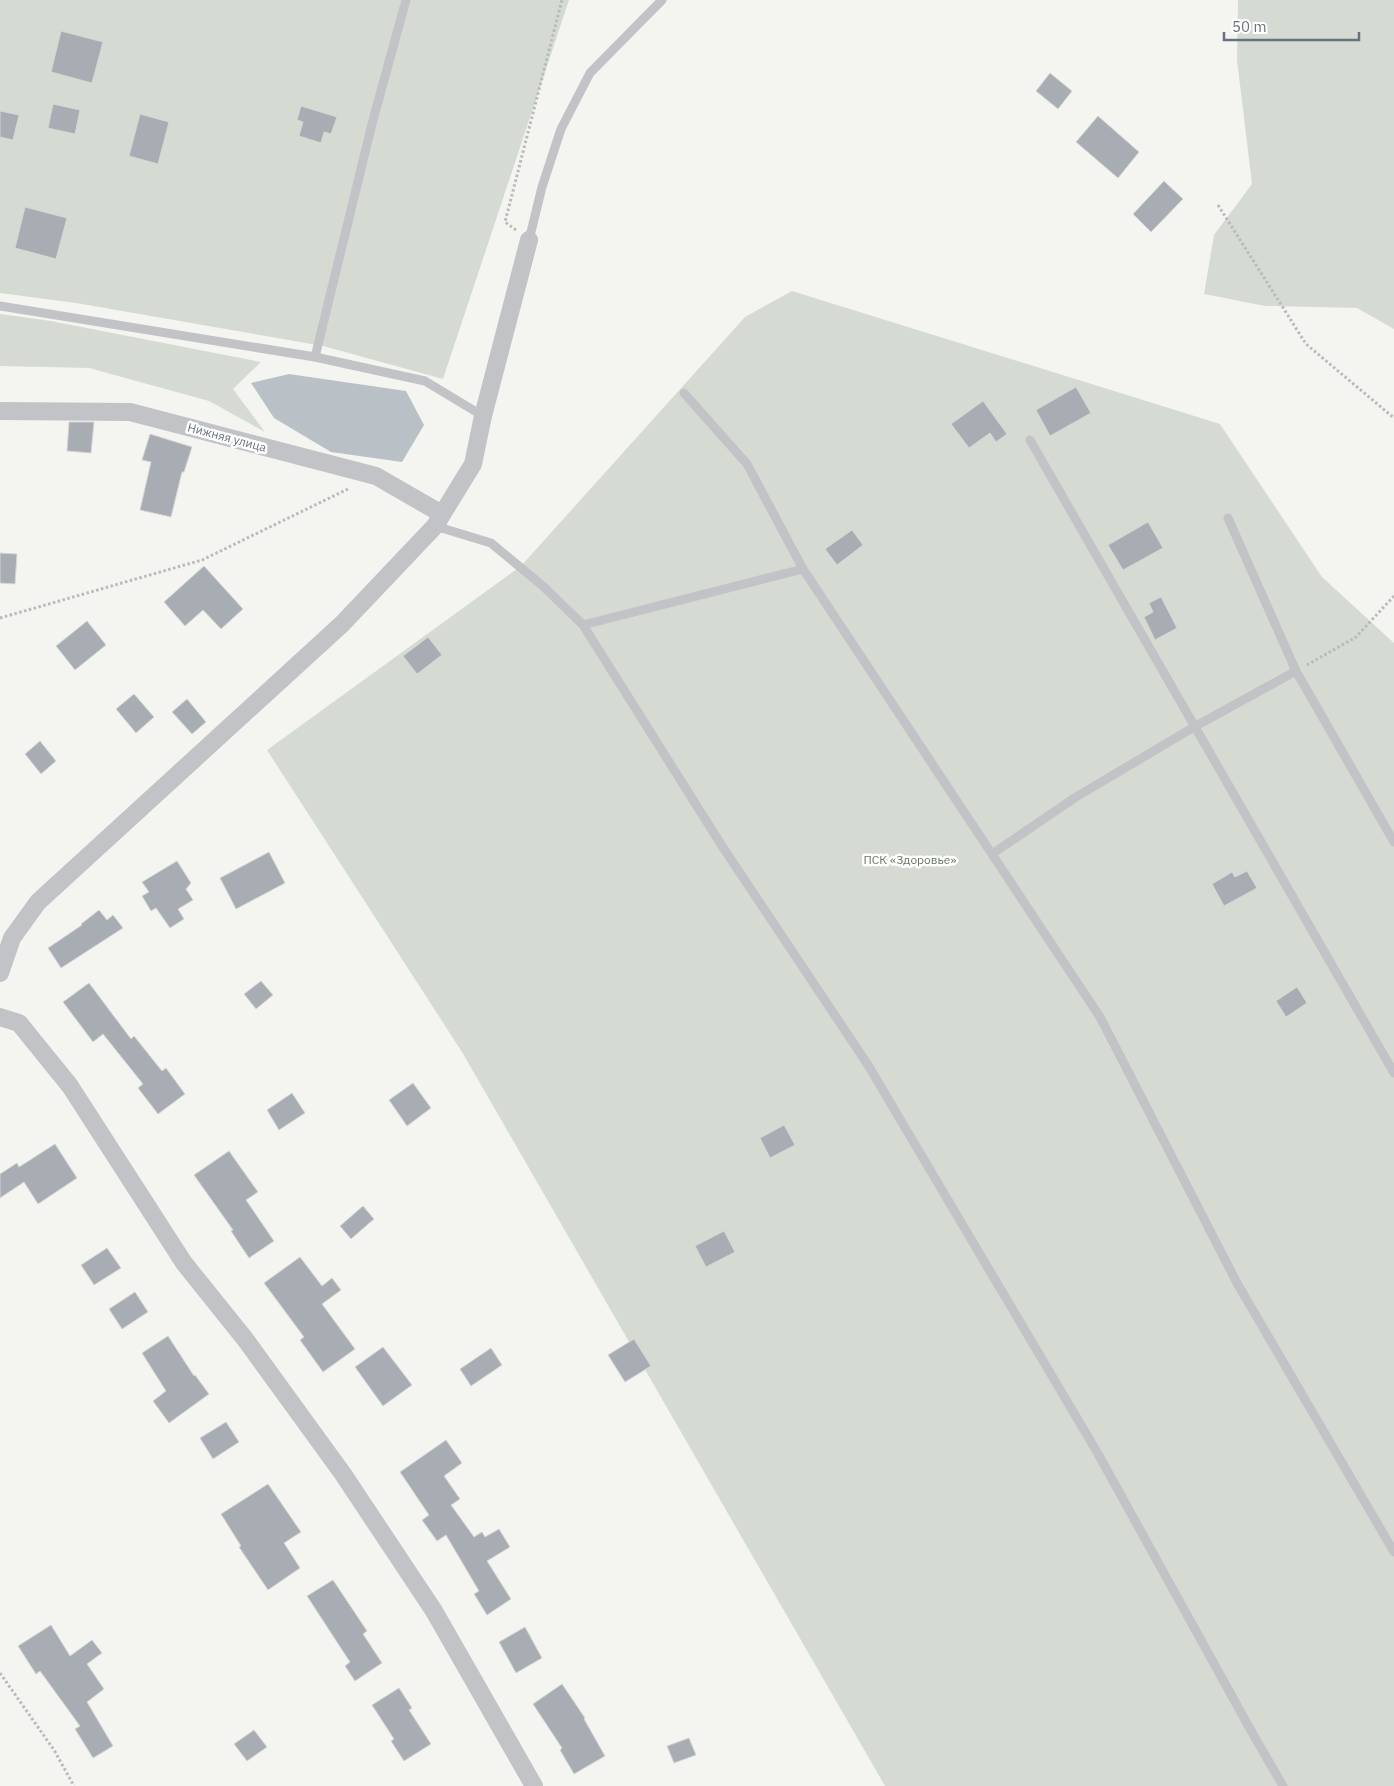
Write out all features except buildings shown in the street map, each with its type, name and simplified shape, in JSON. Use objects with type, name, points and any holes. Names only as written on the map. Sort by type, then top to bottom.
[{"type":"street","points":[[0,973],[12,938],[38,902],[342,624],[439,520],[473,464],[482,416],[529,240]]},
{"type":"street","name":"Нижняя улица","points":[[0,410],[130,412],[376,476],[439,520]]},
{"type":"street","points":[[0,1017],[19,1023],[70,1086],[184,1263],[245,1339],[343,1474],[434,1611],[534,1786]]},
{"type":"lane","points":[[315,357],[373,120],[406,0]]},
{"type":"lane","points":[[529,240],[542,186],[561,129],[590,73],[662,0]]},
{"type":"lane","points":[[0,306],[315,357],[425,381],[482,416]]},
{"type":"lane","points":[[684,393],[747,464],[803,569],[1100,1017],[1236,1283],[1394,1552]]},
{"type":"lane","points":[[1030,440],[1394,1073]]},
{"type":"lane","points":[[1228,518],[1296,671],[1394,842]]},
{"type":"lane","points":[[439,520],[491,543],[544,587],[583,625],[722,846],[868,1066],[1097,1452],[1283,1786]]},
{"type":"lane","points":[[583,625],[803,569]]},
{"type":"lane","points":[[992,854],[1076,797],[1194,727],[1296,671]]},
{"type":"path","points":[[529,240],[505,222],[562,0]]},
{"type":"path","points":[[1218,205],[1306,344],[1394,418]]},
{"type":"path","points":[[0,618],[202,560],[376,476]]},
{"type":"path","points":[[1296,671],[1356,637],[1394,596]]},
{"type":"path","points":[[0,1672],[54,1750],[74,1786]]},
{"type":"green space","points":[[0,0],[569,0],[443,379],[323,346],[76,303],[0,293]]},
{"type":"green space","points":[[1238,0],[1394,0],[1394,329],[1357,308],[1265,306],[1204,294],[1214,235],[1252,184],[1237,60]]},
{"type":"green space","name":"ПСК «Здоровье»","points":[[792,291],[1220,424],[1322,577],[1394,643],[1394,1786],[885,1786],[462,1052],[267,750],[521,566],[745,317]]},
{"type":"green space","points":[[0,314],[51,321],[261,362],[233,389],[265,432],[209,401],[89,368],[0,366]]},
{"type":"shaded area","points":[[289,374],[406,391],[424,425],[402,462],[331,452],[274,418],[251,383]]}]
